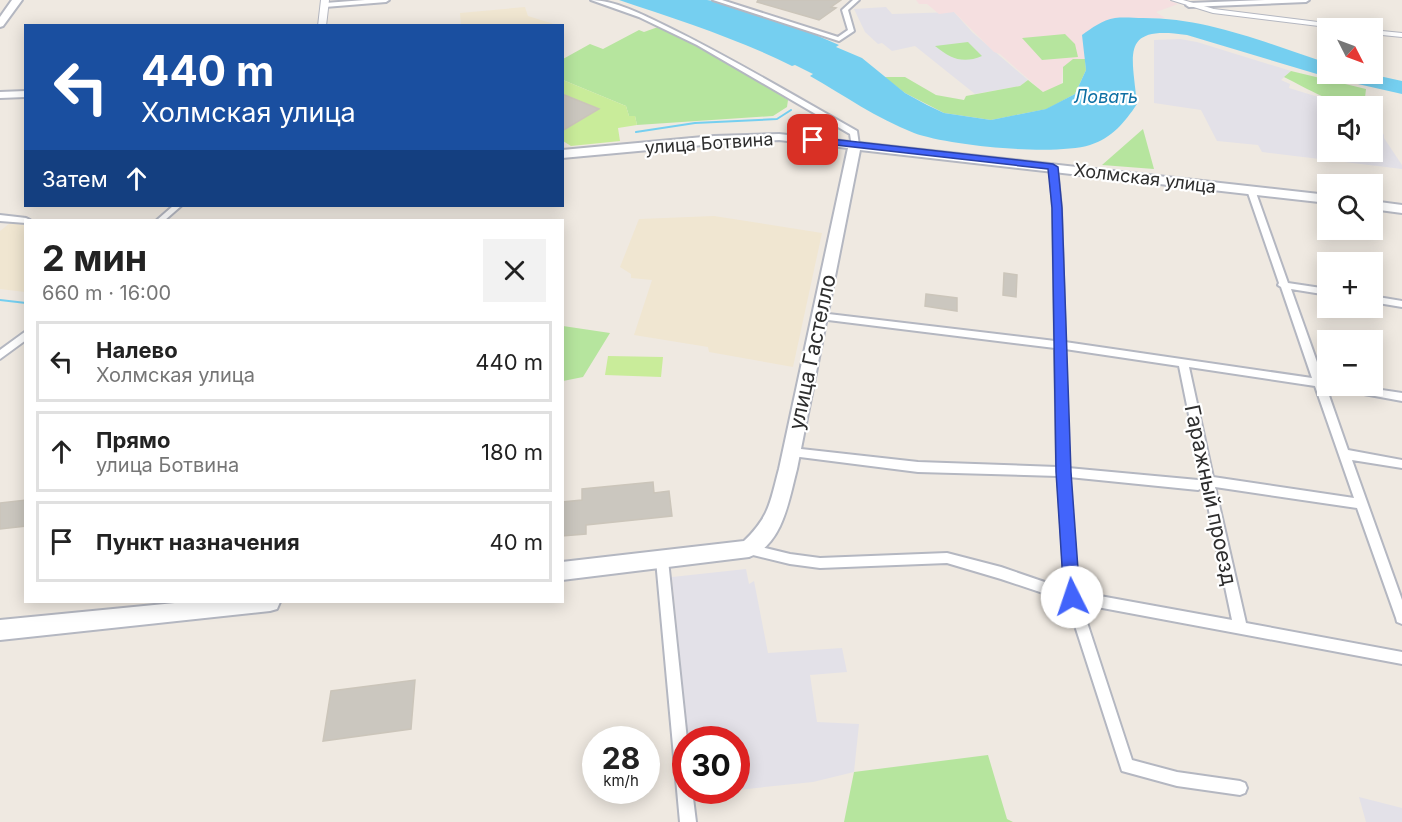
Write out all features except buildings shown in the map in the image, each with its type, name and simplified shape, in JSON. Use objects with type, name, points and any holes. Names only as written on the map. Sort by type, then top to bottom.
[{"type":"main road","points":[[0,24],[17,0]]},
{"type":"main road","points":[[0,94],[24,94]]},
{"type":"main road","name":"улица Ботвина","points":[[564,154],[779,137],[855,145]]},
{"type":"main road","name":"Холмская улица","points":[[855,145],[1317,199]]},
{"type":"main road","name":"улица Гастелло","points":[[749,549],[766,532],[776,516],[792,452],[855,145]]},
{"type":"main road","points":[[1383,206],[1402,209]]},
{"type":"main road","points":[[564,571],[749,549]]},
{"type":"main road","points":[[0,630],[260,603]]},
{"type":"street","points":[[322,24],[325,3],[386,0]]},
{"type":"street","points":[[594,0],[642,16],[699,44],[854,133],[855,145]]},
{"type":"street","points":[[716,0],[839,39],[851,31],[845,10],[856,0]]},
{"type":"street","points":[[1175,0],[1213,11],[1317,24]]},
{"type":"street","points":[[1188,5],[1306,0]]},
{"type":"street","points":[[1383,33],[1402,35]]},
{"type":"street","points":[[1053,167],[1057,208],[1063,472],[1072,597],[1127,766],[1177,779],[1240,788]]},
{"type":"street","points":[[1251,190],[1283,285],[1317,369]]},
{"type":"street","points":[[162,219],[176,207]]},
{"type":"street","points":[[0,218],[24,221]]},
{"type":"street","points":[[1283,285],[1317,290]]},
{"type":"street","points":[[1383,301],[1402,304]]},
{"type":"street","points":[[820,316],[1059,345],[1317,383]]},
{"type":"street","points":[[0,355],[24,336]]},
{"type":"street","name":"Гаражный проезд","points":[[1183,363],[1240,627]]},
{"type":"street","points":[[1383,393],[1402,396]]},
{"type":"street","points":[[1326,396],[1343,454],[1402,618]]},
{"type":"street","points":[[792,452],[918,467],[1063,472],[1198,485],[1209,481],[1362,504]]},
{"type":"street","points":[[1343,454],[1402,464]]},
{"type":"street","points":[[749,549],[790,559],[820,563],[947,558],[1072,597],[1402,658]]},
{"type":"street","points":[[662,560],[688,822]]},
{"type":"shaded area","points":[[916,0],[1168,0],[1178,4],[1156,12],[1165,18],[1115,18],[1083,35],[1085,59],[1063,67],[1061,85],[1043,92],[1000,54],[994,52],[954,12],[939,14],[927,4],[919,4]]},
{"type":"shaded area","points":[[525,7],[528,16],[554,24],[461,24],[460,13]]},
{"type":"shaded area","points":[[886,7],[892,14],[954,12],[972,32],[1028,80],[1020,86],[975,94],[915,46],[892,51],[882,43],[878,44],[865,32],[854,9]]},
{"type":"shaded area","points":[[1180,39],[1197,42],[1291,71],[1281,80],[1290,84],[1289,88],[1317,97],[1317,159],[1262,152],[1258,145],[1217,141],[1201,110],[1154,103],[1154,40]]},
{"type":"shaded area","points":[[1383,134],[1402,165],[1402,169],[1344,162],[1383,162]]},
{"type":"shaded area","points":[[714,216],[822,233],[793,367],[709,352],[708,347],[634,335],[652,280],[631,278],[631,274],[620,267],[639,219]]},
{"type":"shaded area","points":[[10,223],[24,225],[24,292],[0,289],[0,231]]},
{"type":"shaded area","points":[[746,569],[749,584],[754,581],[768,653],[842,648],[847,672],[810,675],[817,722],[859,724],[854,772],[813,782],[750,789],[750,726],[687,726],[672,577]]},
{"type":"shaded area","points":[[1359,797],[1402,808],[1402,822],[1366,822]]},
{"type":"green space","points":[[658,27],[708,52],[788,100],[787,107],[773,116],[637,125],[635,116],[629,116],[626,106],[564,80],[564,58],[590,44],[603,49],[639,30],[644,32]]},
{"type":"green space","points":[[1065,34],[1075,44],[1078,57],[1042,60],[1022,38]]},
{"type":"green space","points":[[968,42],[982,56],[969,60],[957,59],[935,46]]},
{"type":"green space","points":[[1073,59],[1085,59],[1086,70],[1075,94],[1047,109],[991,120],[944,113],[905,93],[884,77],[905,77],[936,95],[964,100],[966,96],[1020,86],[1028,80],[1043,92],[1063,83],[1063,67]]},
{"type":"green space","points":[[1291,71],[1317,77],[1317,84],[1345,84],[1366,89],[1365,96],[1323,96],[1284,77]]},
{"type":"green space","points":[[564,80],[626,106],[629,116],[635,116],[637,125],[618,128],[620,141],[571,146],[564,142]]},
{"type":"green space","points":[[1143,129],[1154,169],[1102,165]]},
{"type":"green space","points":[[564,326],[610,333],[583,377],[564,381]]},
{"type":"green space","points":[[608,356],[663,357],[661,377],[605,375]]},
{"type":"green space","points":[[988,755],[1007,819],[1013,822],[844,822],[854,772]]},
{"type":"water","name":"Ловать","points":[[619,0],[707,0],[756,12],[839,45],[836,47],[862,58],[905,93],[944,113],[991,120],[1046,109],[1075,94],[1086,70],[1082,35],[1101,22],[1110,19],[1167,19],[1214,27],[1317,60],[1317,74],[1187,35],[1150,34],[1140,39],[1133,57],[1137,104],[1123,123],[1111,134],[1098,142],[1074,148],[1052,150],[1002,148],[952,142],[914,133],[887,121],[795,65],[792,66],[707,30]]},
{"type":"water","name":"Ловать","points":[[1383,77],[1402,81],[1402,94],[1358,84],[1383,84]]},
{"type":"waterway","points":[[636,132],[695,123],[777,119],[791,110]]},
{"type":"waterway","points":[[0,300],[24,303]]},
{"type":"route","points":[[813,140],[1053,167],[1057,208],[1063,472],[1072,597]]}]
